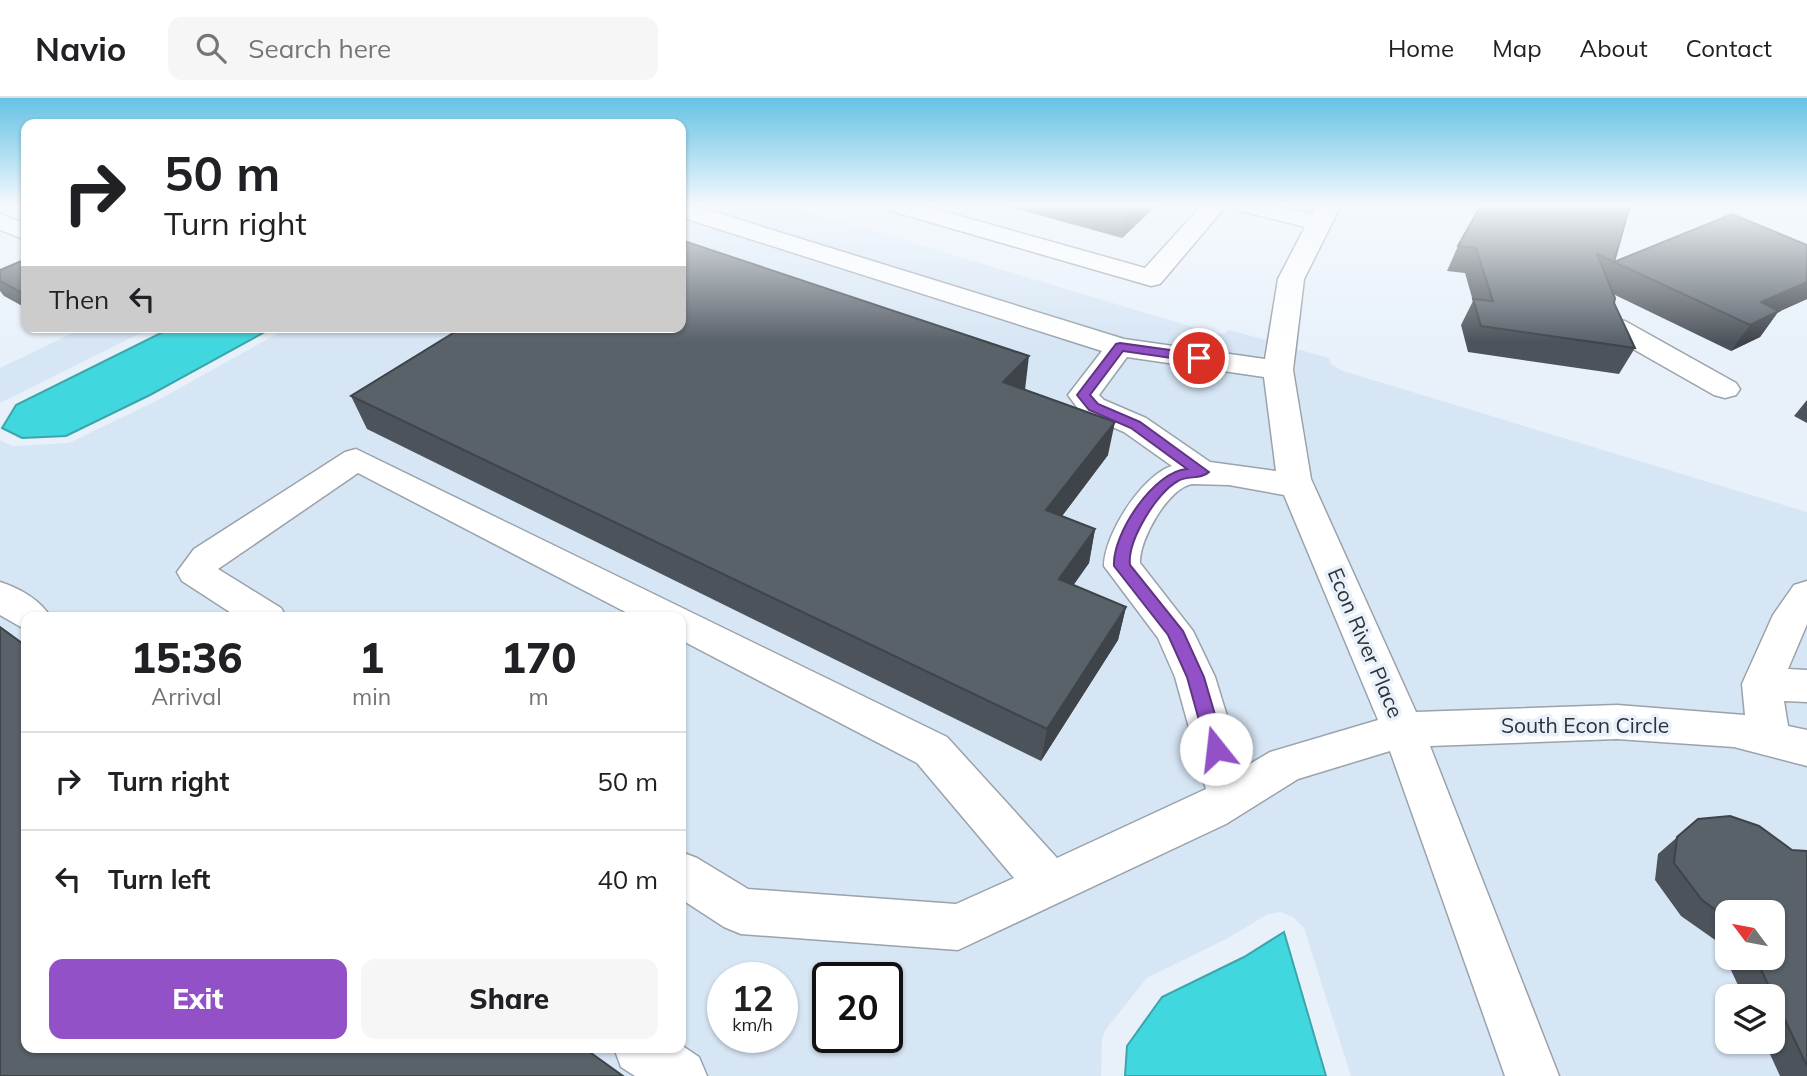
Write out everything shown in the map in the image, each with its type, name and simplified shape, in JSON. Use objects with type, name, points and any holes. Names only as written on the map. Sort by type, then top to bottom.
[{"type":"street","points":[[813,251],[1120,347],[1278,370]]},
{"type":"street","points":[[1055,251],[1150,278],[1174,251]]},
{"type":"street","name":"Econ River Place","points":[[1305,251],[1291,279],[1278,370],[1298,486],[1403,730],[1532,1076]]},
{"type":"street","points":[[1615,327],[1725,389]]},
{"type":"street","points":[[258,612],[194,572],[207,558],[356,459],[658,612]]},
{"type":"street","points":[[1230,798],[1195,677],[1180,643],[1174,631],[1122,566],[1121,554],[1126,537],[1164,482],[1179,474],[1202,472],[1298,486]]},
{"type":"street","points":[[1788,743],[1762,684],[1792,615],[1807,595]]},
{"type":"street","points":[[0,596],[23,612]]},
{"type":"street","points":[[686,626],[932,750],[1050,885]]},
{"type":"street","points":[[1762,684],[1807,686]]},
{"type":"street","name":"South Econ Circle","points":[[686,876],[741,911],[958,927],[1230,798],[1285,765],[1403,730],[1617,722],[1734,730],[1788,743]]},
{"type":"street","points":[[647,1053],[680,1076]]},
{"type":"lane","points":[[1120,347],[1083,395],[1093,407],[1135,425],[1202,472]]},
{"type":"shaded area","points":[[686,251],[939,251],[1212,333],[1224,334],[1229,330],[1266,340],[1262,366],[1277,478],[1375,714],[1372,715],[1381,730],[1504,1076],[1351,1076],[1304,928],[1293,917],[1280,912],[1268,914],[1228,938],[1147,978],[1106,1029],[1102,1039],[1101,1076],[0,1076],[0,440],[13,446],[69,443],[158,400],[278,333],[686,333]]},
{"type":"shaded area","points":[[73,333],[141,333],[0,403],[0,368]]},
{"type":"shaded area","points":[[1297,349],[1329,358],[1330,363],[1340,370],[1807,512],[1807,734],[1708,712],[1607,705],[1417,712],[1313,481],[1295,372]]},
{"type":"shaded area","points":[[1630,739],[1743,747],[1807,763],[1807,1076],[1560,1076],[1432,747]]},
{"type":"water","points":[[161,333],[263,333],[150,395],[66,436],[22,438],[2,428],[16,405]]},
{"type":"water","points":[[1284,932],[1326,1076],[1125,1076],[1127,1046],[1162,997],[1244,957]]},
{"type":"building","points":[[686,251],[713,251],[1029,356],[1003,382],[1115,422],[1046,510],[1095,529],[1059,579],[1126,607],[1047,729],[351,396],[453,333],[686,333]]},
{"type":"building","points":[[1477,251],[1617,251],[1614,262],[1597,254],[1615,298],[1614,303],[1635,348],[1481,326],[1473,299],[1493,301]]},
{"type":"building","points":[[1642,251],[1807,251],[1807,282],[1761,302],[1779,311],[1750,325],[1614,262]]},
{"type":"building","points":[[21,261],[21,292],[0,281],[0,270]]},
{"type":"building","points":[[0,627],[21,642],[21,1053],[591,1053],[623,1076],[0,1076]]},
{"type":"building","points":[[1730,816],[1759,826],[1792,850],[1807,851],[1807,1066],[1785,1020],[1785,984],[1768,984],[1761,970],[1785,970],[1785,900],[1715,900],[1715,909],[1702,900],[1674,863],[1677,837],[1698,819]]},
{"type":"route","points":[[1199,358],[1120,347],[1083,395],[1093,407],[1135,425],[1202,472],[1179,474],[1164,482],[1126,537],[1121,554],[1122,566],[1174,631],[1195,677],[1216,749]]}]
